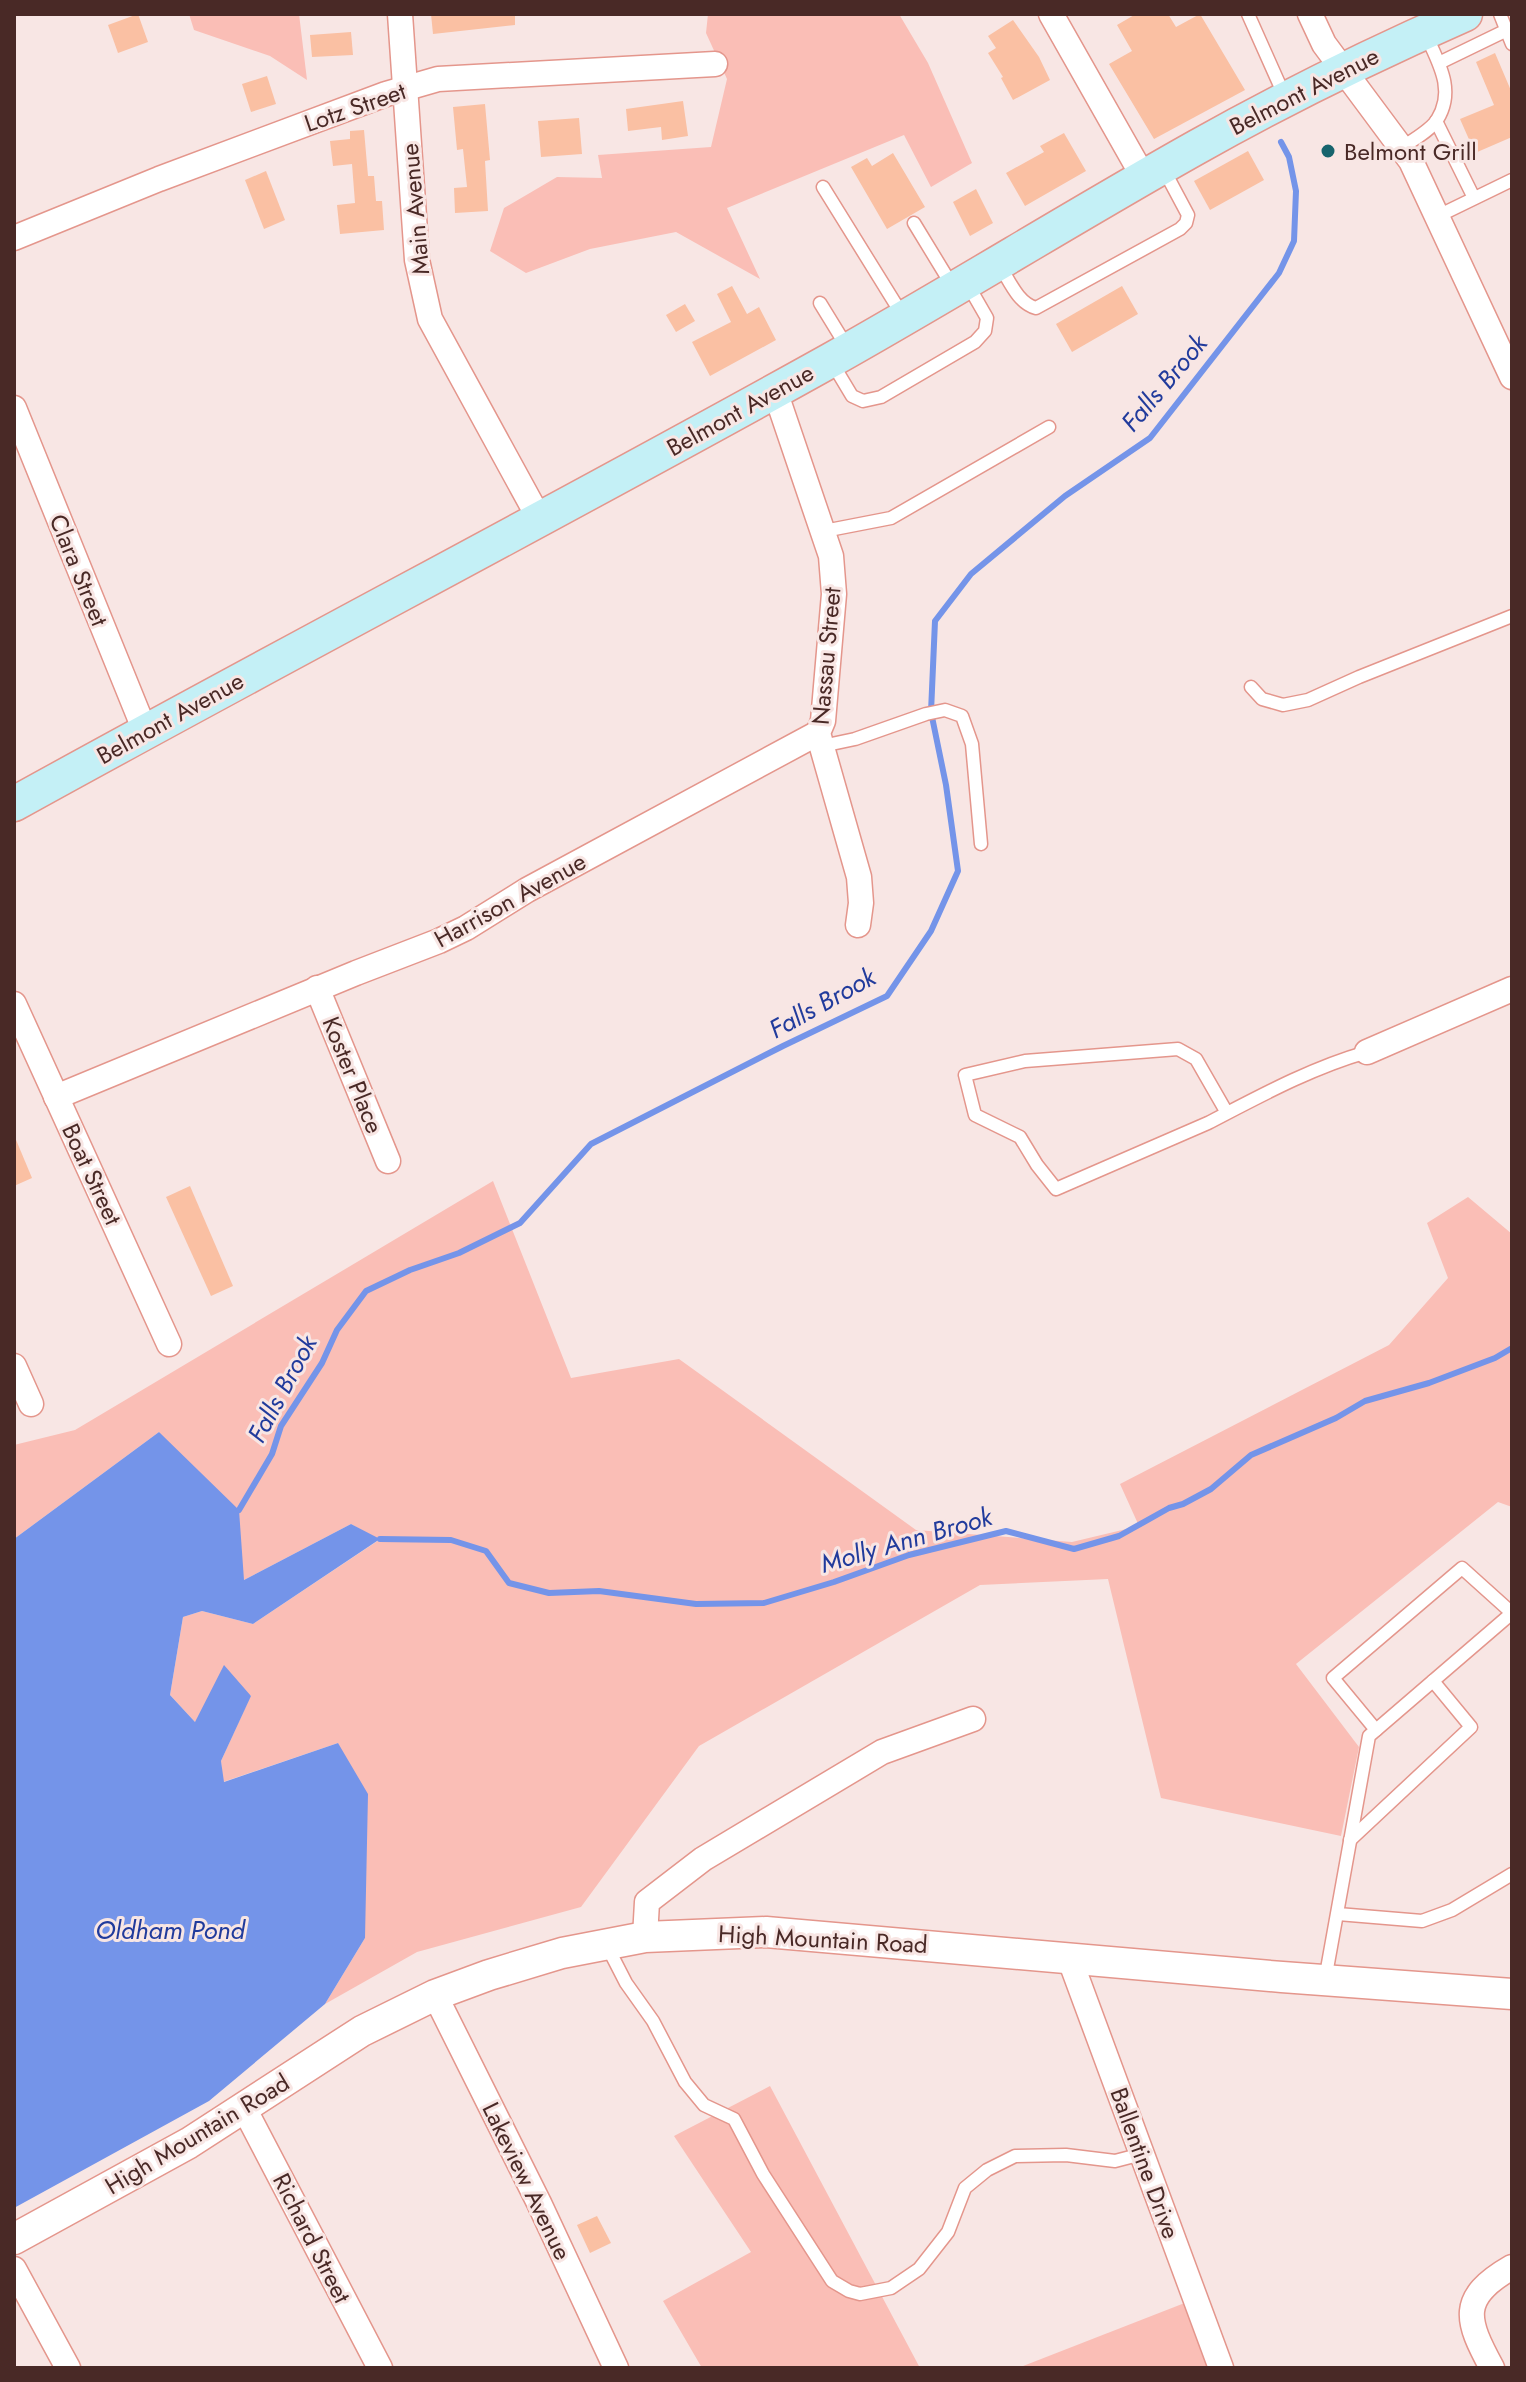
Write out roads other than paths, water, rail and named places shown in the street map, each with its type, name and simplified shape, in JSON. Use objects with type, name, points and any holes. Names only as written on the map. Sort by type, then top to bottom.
[{"type":"main road","name":"Belmont Avenue","points":[[14,804],[840,355],[1153,172],[1345,70],[1465,14]]},
{"type":"street","name":"Main Avenue","points":[[400,14],[417,260],[430,319],[540,520]]},
{"type":"street","points":[[1051,14],[1153,172]]},
{"type":"street","points":[[1310,14],[1324,44],[1411,161],[1512,377]]},
{"type":"street","name":"Lotz Street","points":[[14,238],[159,179],[405,88],[438,79],[715,64]]},
{"type":"street","name":"Nassau Street","points":[[775,391],[831,556],[834,594],[820,740],[859,877],[861,903],[858,925]]},
{"type":"street","name":"Clara Street","points":[[14,408],[145,731]]},
{"type":"street","name":"Harrison Avenue","points":[[56,1097],[317,988],[439,941],[527,890],[820,740]]},
{"type":"street","name":"Koster Place","points":[[317,988],[388,1161]]},
{"type":"street","points":[[1367,1052],[1512,989]]},
{"type":"street","name":"Boat Street","points":[[14,1004],[169,1344]]},
{"type":"street","points":[[14,1366],[31,1404]]},
{"type":"street","points":[[645,1937],[647,1902],[703,1859],[882,1752],[973,1719]]},
{"type":"street","name":"High Mountain Road","points":[[14,2239],[189,2143],[362,2031],[435,1995],[562,1953],[645,1937],[766,1932],[1512,1994]]},
{"type":"street","name":"Ballentine Drive","points":[[1069,1957],[1221,2368]]},
{"type":"street","name":"Lakeview Avenue","points":[[435,1995],[539,2203],[616,2368]]},
{"type":"street","name":"Richard Street","points":[[244,2108],[380,2368]]},
{"type":"street","points":[[1492,2368],[1475,2336],[1471,2321],[1473,2306],[1492,2279],[1512,2267]]},
{"type":"street","points":[[14,2269],[68,2368]]},
{"type":"lane","points":[[1248,14],[1286,100]]},
{"type":"lane","points":[[1500,14],[1512,44]]},
{"type":"lane","points":[[1439,63],[1507,30]]},
{"type":"lane","points":[[1402,148],[1436,121],[1443,104],[1446,78],[1425,32]]},
{"type":"lane","points":[[1436,121],[1474,198]]},
{"type":"lane","points":[[999,263],[1019,297],[1036,308],[1180,229],[1188,215],[1184,205],[1153,172]]},
{"type":"lane","points":[[1438,216],[1512,180]]},
{"type":"lane","points":[[823,187],[904,319]]},
{"type":"lane","points":[[820,303],[852,396],[863,401],[881,397],[975,342],[985,331],[987,318],[914,223]]},
{"type":"lane","points":[[824,531],[891,518],[1049,427]]},
{"type":"lane","points":[[1251,687],[1262,699],[1283,705],[1308,700],[1512,616]]},
{"type":"lane","points":[[820,740],[855,739],[945,710],[962,716],[972,744],[981,844]]},
{"type":"lane","points":[[1227,1113],[1196,1059],[1178,1049],[1025,1061],[965,1075],[975,1115],[1020,1137],[1056,1189],[1227,1113],[1280,1085],[1367,1052]]},
{"type":"lane","points":[[1325,1980],[1369,1736],[1376,1730],[1433,1681],[1512,1613],[1462,1568],[1333,1678],[1376,1730]]},
{"type":"lane","points":[[1350,1841],[1471,1727],[1433,1681]]},
{"type":"lane","points":[[1338,1914],[1422,1921],[1452,1910],[1512,1874]]},
{"type":"lane","points":[[606,1945],[626,1983],[653,2021],[685,2082],[704,2105],[734,2119],[763,2174],[832,2281],[849,2291],[860,2294],[891,2288],[919,2269],[948,2232],[965,2188],[987,2170],[1015,2156],[1066,2155],[1115,2161],[1142,2154]]},
{"type":"water","name":"Oldham Pond","points":[[159,1432],[239,1510],[244,1580],[351,1524],[380,1539],[253,1624],[202,1611],[183,1617],[170,1695],[195,1722],[224,1665],[251,1696],[221,1761],[224,1782],[338,1743],[368,1794],[365,1938],[325,2004],[209,2101],[14,2208],[14,1539]]},
{"type":"waterway","name":"Falls Brook","points":[[239,1510],[272,1454],[281,1426],[322,1363],[337,1330],[366,1291],[410,1270],[459,1253],[520,1223],[591,1144],[887,996],[931,931],[958,871],[946,785],[931,712],[935,621],[971,574],[1065,496],[1150,438],[1279,273],[1294,241],[1296,191],[1289,157],[1281,142]]},
{"type":"waterway","name":"Molly Ann Brook","points":[[380,1539],[451,1540],[486,1551],[509,1583],[549,1593],[599,1591],[696,1604],[764,1603],[909,1555],[1006,1531],[1074,1549],[1119,1536],[1211,1489],[1251,1455],[1336,1418],[1365,1401],[1429,1383],[1495,1358],[1512,1348]]},
{"type":"place","name":"Belmont Grill","points":[[1328,151]]}]
